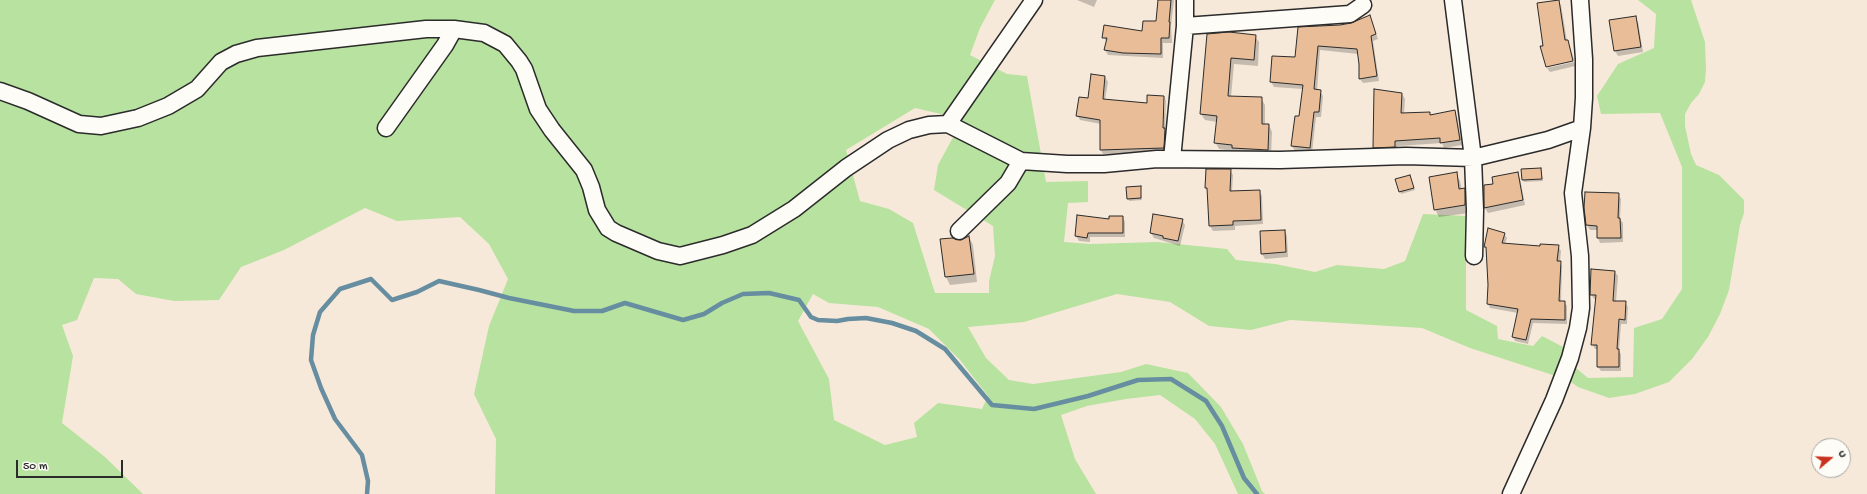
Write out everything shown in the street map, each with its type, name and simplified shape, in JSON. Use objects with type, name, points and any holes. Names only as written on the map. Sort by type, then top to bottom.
[{"type":"street","points":[[948,124],[1034,0]]},
{"type":"street","points":[[1172,159],[1185,26],[1185,0]]},
{"type":"street","points":[[1452,0],[1473,158],[1475,210],[1474,256]]},
{"type":"street","points":[[1511,494],[1554,400],[1570,358],[1578,328],[1581,308],[1582,287],[1577,215],[1573,193],[1582,128],[1584,59],[1580,0]]},
{"type":"street","points":[[1185,26],[1350,14],[1363,5]]},
{"type":"street","points":[[386,128],[445,45],[454,28]]},
{"type":"street","points":[[0,91],[28,101],[79,124],[101,126],[138,118],[168,106],[197,89],[221,62],[236,54],[257,48],[396,32],[454,28],[484,33],[498,38],[519,61],[524,69],[538,109],[552,130],[584,170],[591,187],[597,210],[608,228],[658,251],[680,256],[723,245],[752,235],[794,209],[846,168],[888,140],[909,130],[929,125],[948,124],[1021,161],[1050,164],[1104,164],[1172,159],[1280,160],[1406,156],[1473,158],[1548,140],[1582,128]]},
{"type":"street","points":[[959,231],[1008,183],[1021,161]]},
{"type":"green space","points":[[0,0],[995,0],[980,28],[970,55],[1007,74],[1027,76],[1046,182],[1088,181],[1088,202],[1068,203],[1064,242],[1090,244],[1157,242],[1227,249],[1236,260],[1275,264],[1315,272],[1337,265],[1384,269],[1405,261],[1423,214],[1466,216],[1466,310],[1497,326],[1498,339],[1533,346],[1542,336],[1567,349],[1576,368],[1588,378],[1633,377],[1634,328],[1662,319],[1682,289],[1682,167],[1660,113],[1601,114],[1597,96],[1618,64],[1654,48],[1656,14],[1638,0],[1691,0],[1705,42],[1706,69],[1705,82],[1699,94],[1691,103],[1685,114],[1685,126],[1691,154],[1696,165],[1719,175],[1744,200],[1744,213],[1740,225],[1729,290],[1720,314],[1708,337],[1692,359],[1669,382],[1635,394],[1609,398],[1578,387],[1568,380],[1470,348],[1422,328],[1290,320],[1251,330],[1209,326],[1170,302],[1117,294],[1024,322],[968,327],[986,358],[1009,380],[1033,384],[1121,372],[1146,364],[1188,373],[1221,407],[1243,444],[1262,491],[1265,494],[1238,494],[1215,444],[1195,419],[1160,395],[1087,406],[1061,415],[1075,459],[1096,494],[495,494],[496,439],[474,394],[489,326],[508,279],[489,244],[460,217],[397,221],[365,208],[284,250],[241,267],[219,300],[174,301],[136,294],[118,279],[94,278],[77,320],[62,325],[73,356],[62,423],[105,457],[143,494],[0,494]],"holes":[[[915,108],[963,119],[938,165],[934,190],[993,226],[995,256],[989,281],[989,293],[935,293],[913,223],[889,209],[860,201],[846,150]],[[813,294],[829,303],[878,307],[929,329],[960,360],[988,396],[982,409],[938,403],[914,423],[917,437],[885,445],[834,420],[829,379],[798,321]]]},
{"type":"building","points":[[1158,0],[1171,0],[1169,38],[1161,38],[1161,54],[1123,53],[1104,50],[1107,38],[1102,38],[1104,25],[1142,31],[1143,21],[1156,21]]},
{"type":"building","points":[[1559,0],[1565,40],[1568,40],[1573,61],[1546,67],[1540,46],[1543,46],[1537,3]]},
{"type":"building","points":[[1370,15],[1376,34],[1371,36],[1377,76],[1359,79],[1357,49],[1318,46],[1314,89],[1321,90],[1319,112],[1314,112],[1310,148],[1291,146],[1295,116],[1299,116],[1303,85],[1270,82],[1272,56],[1295,57],[1298,27],[1340,25],[1351,23]]},
{"type":"building","points":[[1636,16],[1641,47],[1614,51],[1609,20]]},
{"type":"building","points":[[1229,32],[1256,35],[1254,60],[1231,58],[1228,96],[1262,97],[1262,124],[1269,124],[1268,150],[1232,148],[1232,145],[1214,143],[1217,116],[1200,114],[1207,34]]},
{"type":"building","points":[[1091,74],[1105,76],[1103,99],[1147,103],[1147,95],[1164,96],[1164,148],[1100,150],[1100,120],[1076,116],[1079,97],[1088,98]]},
{"type":"building","points":[[1374,89],[1402,93],[1401,113],[1430,112],[1430,115],[1455,110],[1460,140],[1440,143],[1440,138],[1395,141],[1395,147],[1373,148]]},
{"type":"building","points":[[1541,168],[1542,179],[1522,180],[1521,169]]},
{"type":"building","points":[[1206,169],[1231,169],[1230,191],[1260,190],[1261,220],[1233,221],[1233,225],[1209,226],[1207,188],[1205,188]]},
{"type":"building","points":[[1457,172],[1459,189],[1465,188],[1465,205],[1434,210],[1429,177]]},
{"type":"building","points":[[1518,172],[1523,200],[1484,208],[1484,185],[1493,184],[1492,177]]},
{"type":"building","points":[[1410,175],[1414,188],[1399,192],[1395,179]]},
{"type":"building","points":[[1141,186],[1141,198],[1127,199],[1126,187]]},
{"type":"building","points":[[1585,192],[1619,193],[1618,218],[1620,218],[1621,238],[1597,238],[1597,226],[1586,225],[1584,208]]},
{"type":"building","points":[[1153,214],[1183,219],[1178,241],[1163,238],[1163,236],[1150,233]]},
{"type":"building","points":[[1077,215],[1109,219],[1109,216],[1123,216],[1123,233],[1088,233],[1087,238],[1075,236]]},
{"type":"building","points":[[1488,228],[1505,233],[1502,243],[1540,246],[1540,244],[1559,245],[1557,261],[1561,261],[1559,301],[1565,301],[1565,320],[1531,319],[1526,340],[1512,337],[1518,309],[1487,304],[1488,285],[1486,247],[1484,247]]},
{"type":"building","points":[[1285,230],[1286,252],[1261,254],[1260,231]]},
{"type":"building","points":[[969,236],[974,274],[945,277],[940,239],[952,238],[961,240]]},
{"type":"building","points":[[1591,269],[1615,271],[1613,301],[1626,301],[1625,320],[1619,319],[1617,349],[1619,349],[1619,367],[1597,367],[1597,345],[1591,345],[1596,295],[1590,295]]},
{"type":"waterway","points":[[367,494],[368,481],[362,455],[335,419],[321,388],[311,360],[313,335],[320,312],[340,289],[371,279],[392,300],[417,292],[439,281],[509,298],[574,311],[602,311],[625,303],[683,320],[704,314],[722,303],[743,294],[769,293],[799,300],[811,317],[818,320],[837,321],[866,318],[892,323],[916,331],[945,349],[992,405],[1034,409],[1088,396],[1138,380],[1171,379],[1206,401],[1222,426],[1244,478],[1257,494]]}]
